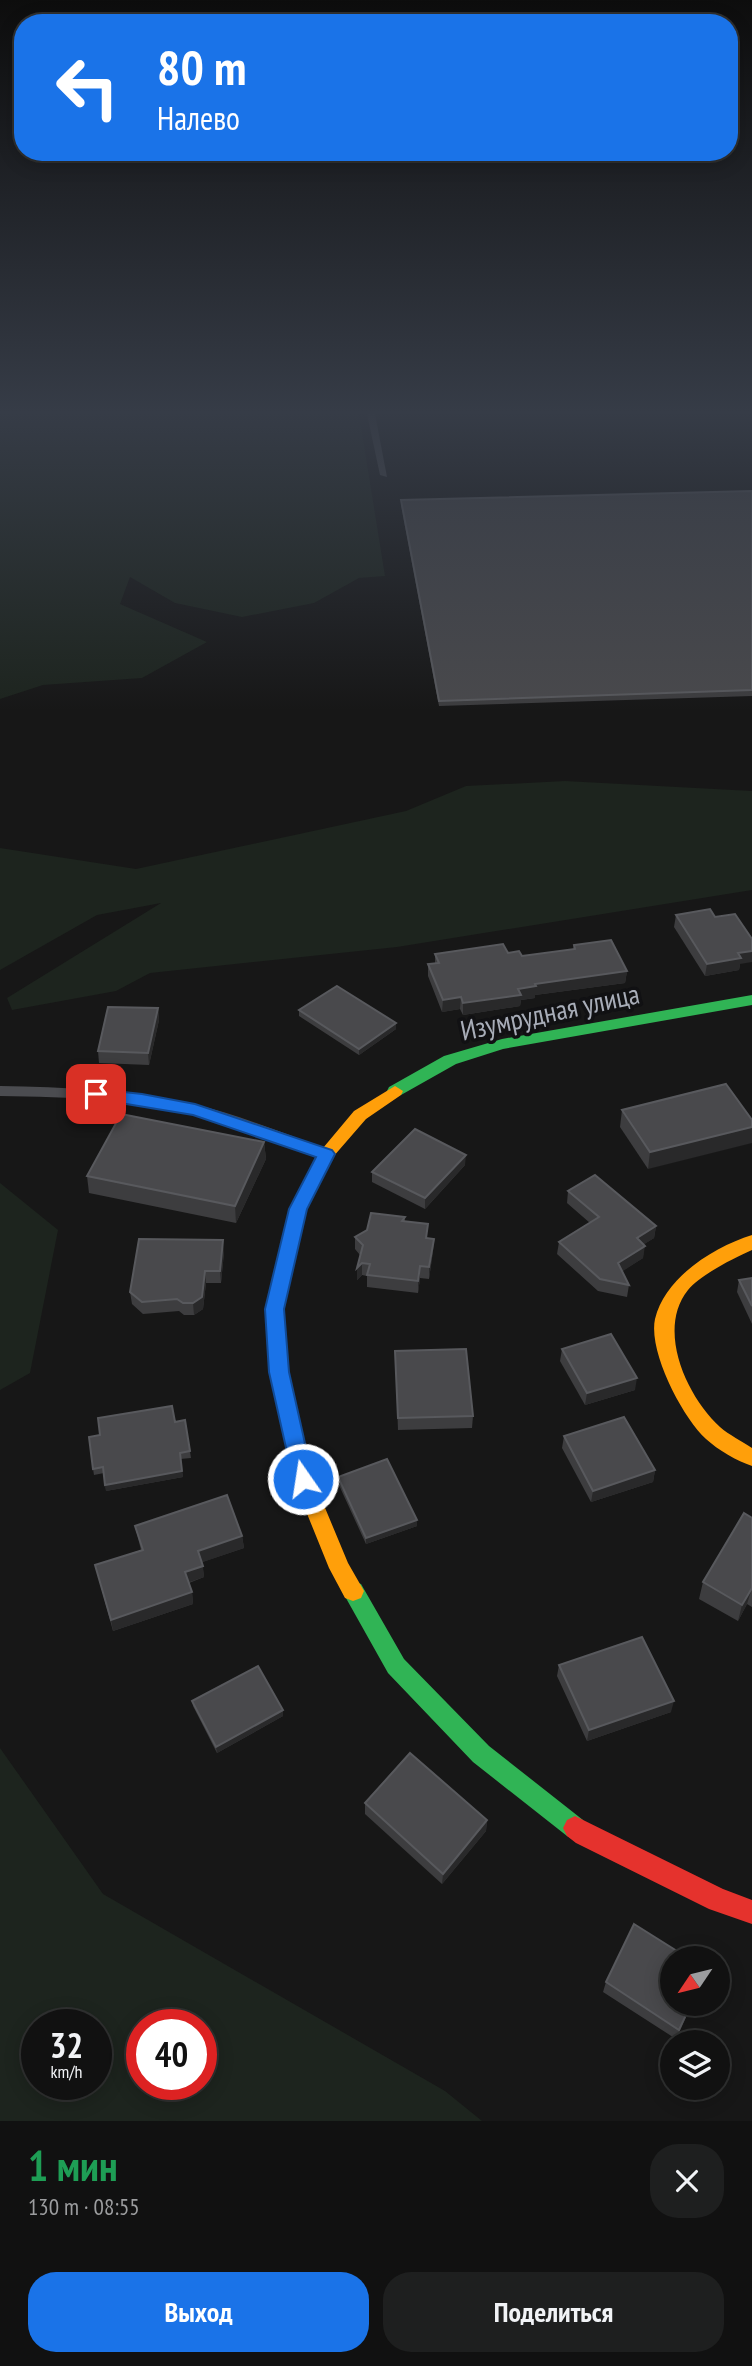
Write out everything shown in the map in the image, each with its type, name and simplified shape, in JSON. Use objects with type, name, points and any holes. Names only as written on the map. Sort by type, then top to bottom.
[{"type":"street","name":"Изумрудная улица","points":[[752,1000],[502,1044],[450,1060],[406,1083],[360,1115],[326,1154],[298,1209],[275,1309],[279,1372],[303,1479],[340,1568],[396,1666],[481,1754],[584,1835],[718,1900],[752,1912]]},
{"type":"street","points":[[752,1242],[721,1255],[681,1285],[664,1320],[668,1356],[682,1392],[713,1433],[752,1458]]},
{"type":"lane","points":[[0,1091],[73,1092],[142,1099],[182,1107],[326,1154]]},
{"type":"shaded area","points":[[0,513],[375,513],[385,576],[359,578],[314,603],[242,617],[175,603],[130,577],[120,604],[207,642],[142,678],[43,685],[0,699]]},
{"type":"shaded area","points":[[565,781],[752,791],[752,890],[397,947],[150,973],[116,991],[12,1010],[7,998],[161,903],[97,915],[0,970],[0,848],[136,869],[406,811],[466,786]]},
{"type":"shaded area","points":[[0,1183],[58,1230],[30,1373],[0,1390]]},
{"type":"shaded area","points":[[0,1748],[103,1894],[445,2091],[482,2121],[0,2121]]},
{"type":"building","points":[[403,513],[752,513],[752,690],[439,701]]},
{"type":"building","points":[[710,909],[715,917],[735,914],[752,939],[752,951],[738,953],[741,958],[707,964],[676,915]]},
{"type":"building","points":[[611,940],[627,971],[535,984],[536,986],[518,989],[521,995],[463,1003],[461,997],[443,1000],[428,964],[439,963],[435,954],[503,944],[508,953],[519,951],[522,956],[575,949],[574,945]]},
{"type":"building","points":[[337,986],[396,1023],[359,1049],[299,1010]]},
{"type":"building","points":[[108,1007],[158,1008],[148,1053],[98,1051]]},
{"type":"building","points":[[726,1084],[752,1120],[752,1127],[650,1152],[622,1110]]},
{"type":"building","points":[[121,1114],[264,1142],[235,1206],[87,1176]]},
{"type":"building","points":[[415,1129],[466,1155],[425,1198],[372,1172]]},
{"type":"building","points":[[595,1175],[656,1226],[637,1238],[645,1246],[618,1263],[629,1285],[600,1279],[559,1242],[599,1217],[568,1191]]},
{"type":"building","points":[[371,1213],[405,1217],[402,1221],[428,1224],[426,1238],[434,1239],[429,1267],[420,1266],[418,1281],[367,1275],[370,1264],[362,1263],[357,1268],[363,1245],[355,1237],[367,1230]]},
{"type":"building","points":[[139,1239],[223,1240],[220,1271],[205,1271],[202,1297],[193,1303],[183,1303],[177,1299],[142,1302],[130,1292]]},
{"type":"building","points":[[752,1278],[752,1306],[739,1280]]},
{"type":"building","points":[[611,1334],[637,1378],[587,1393],[562,1349]]},
{"type":"building","points":[[466,1349],[473,1416],[398,1418],[395,1351]]},
{"type":"building","points":[[172,1406],[175,1422],[185,1420],[190,1451],[180,1453],[182,1471],[105,1485],[103,1467],[93,1469],[89,1437],[100,1435],[98,1418]]},
{"type":"building","points":[[624,1417],[655,1470],[593,1491],[564,1436]]},
{"type":"building","points":[[387,1459],[417,1520],[366,1538],[338,1477]]},
{"type":"building","points":[[227,1495],[242,1536],[198,1551],[203,1566],[185,1572],[192,1592],[111,1620],[95,1565],[143,1550],[135,1526]]},
{"type":"building","points":[[744,1513],[752,1518],[752,1588],[742,1605],[703,1582]]},
{"type":"building","points":[[642,1637],[674,1701],[589,1730],[559,1665]]},
{"type":"building","points":[[258,1666],[283,1710],[216,1747],[192,1701]]},
{"type":"building","points":[[410,1753],[487,1820],[443,1874],[365,1803]]},
{"type":"building","points":[[634,1924],[669,1946],[660,1946],[660,2016],[685,2016],[679,2030],[606,1982]]},
{"type":"traffic: fast","points":[[395,1091],[450,1060],[502,1044],[752,1000]]},
{"type":"traffic: fast","points":[[353,1591],[396,1666],[481,1754],[575,1828]]},
{"type":"traffic: slow","points":[[353,1591],[340,1568],[303,1479],[279,1372],[275,1309],[298,1209],[326,1154],[360,1115],[395,1091]]},
{"type":"traffic: slow","points":[[752,1242],[721,1256],[681,1285],[664,1320],[668,1356],[682,1392],[713,1433],[752,1458]]},
{"type":"traffic: jam","points":[[575,1828],[584,1835],[718,1900],[752,1912]]},
{"type":"route","points":[[96,1094],[142,1099],[195,1110],[326,1154],[298,1209],[275,1309],[279,1372],[303,1479]]}]
